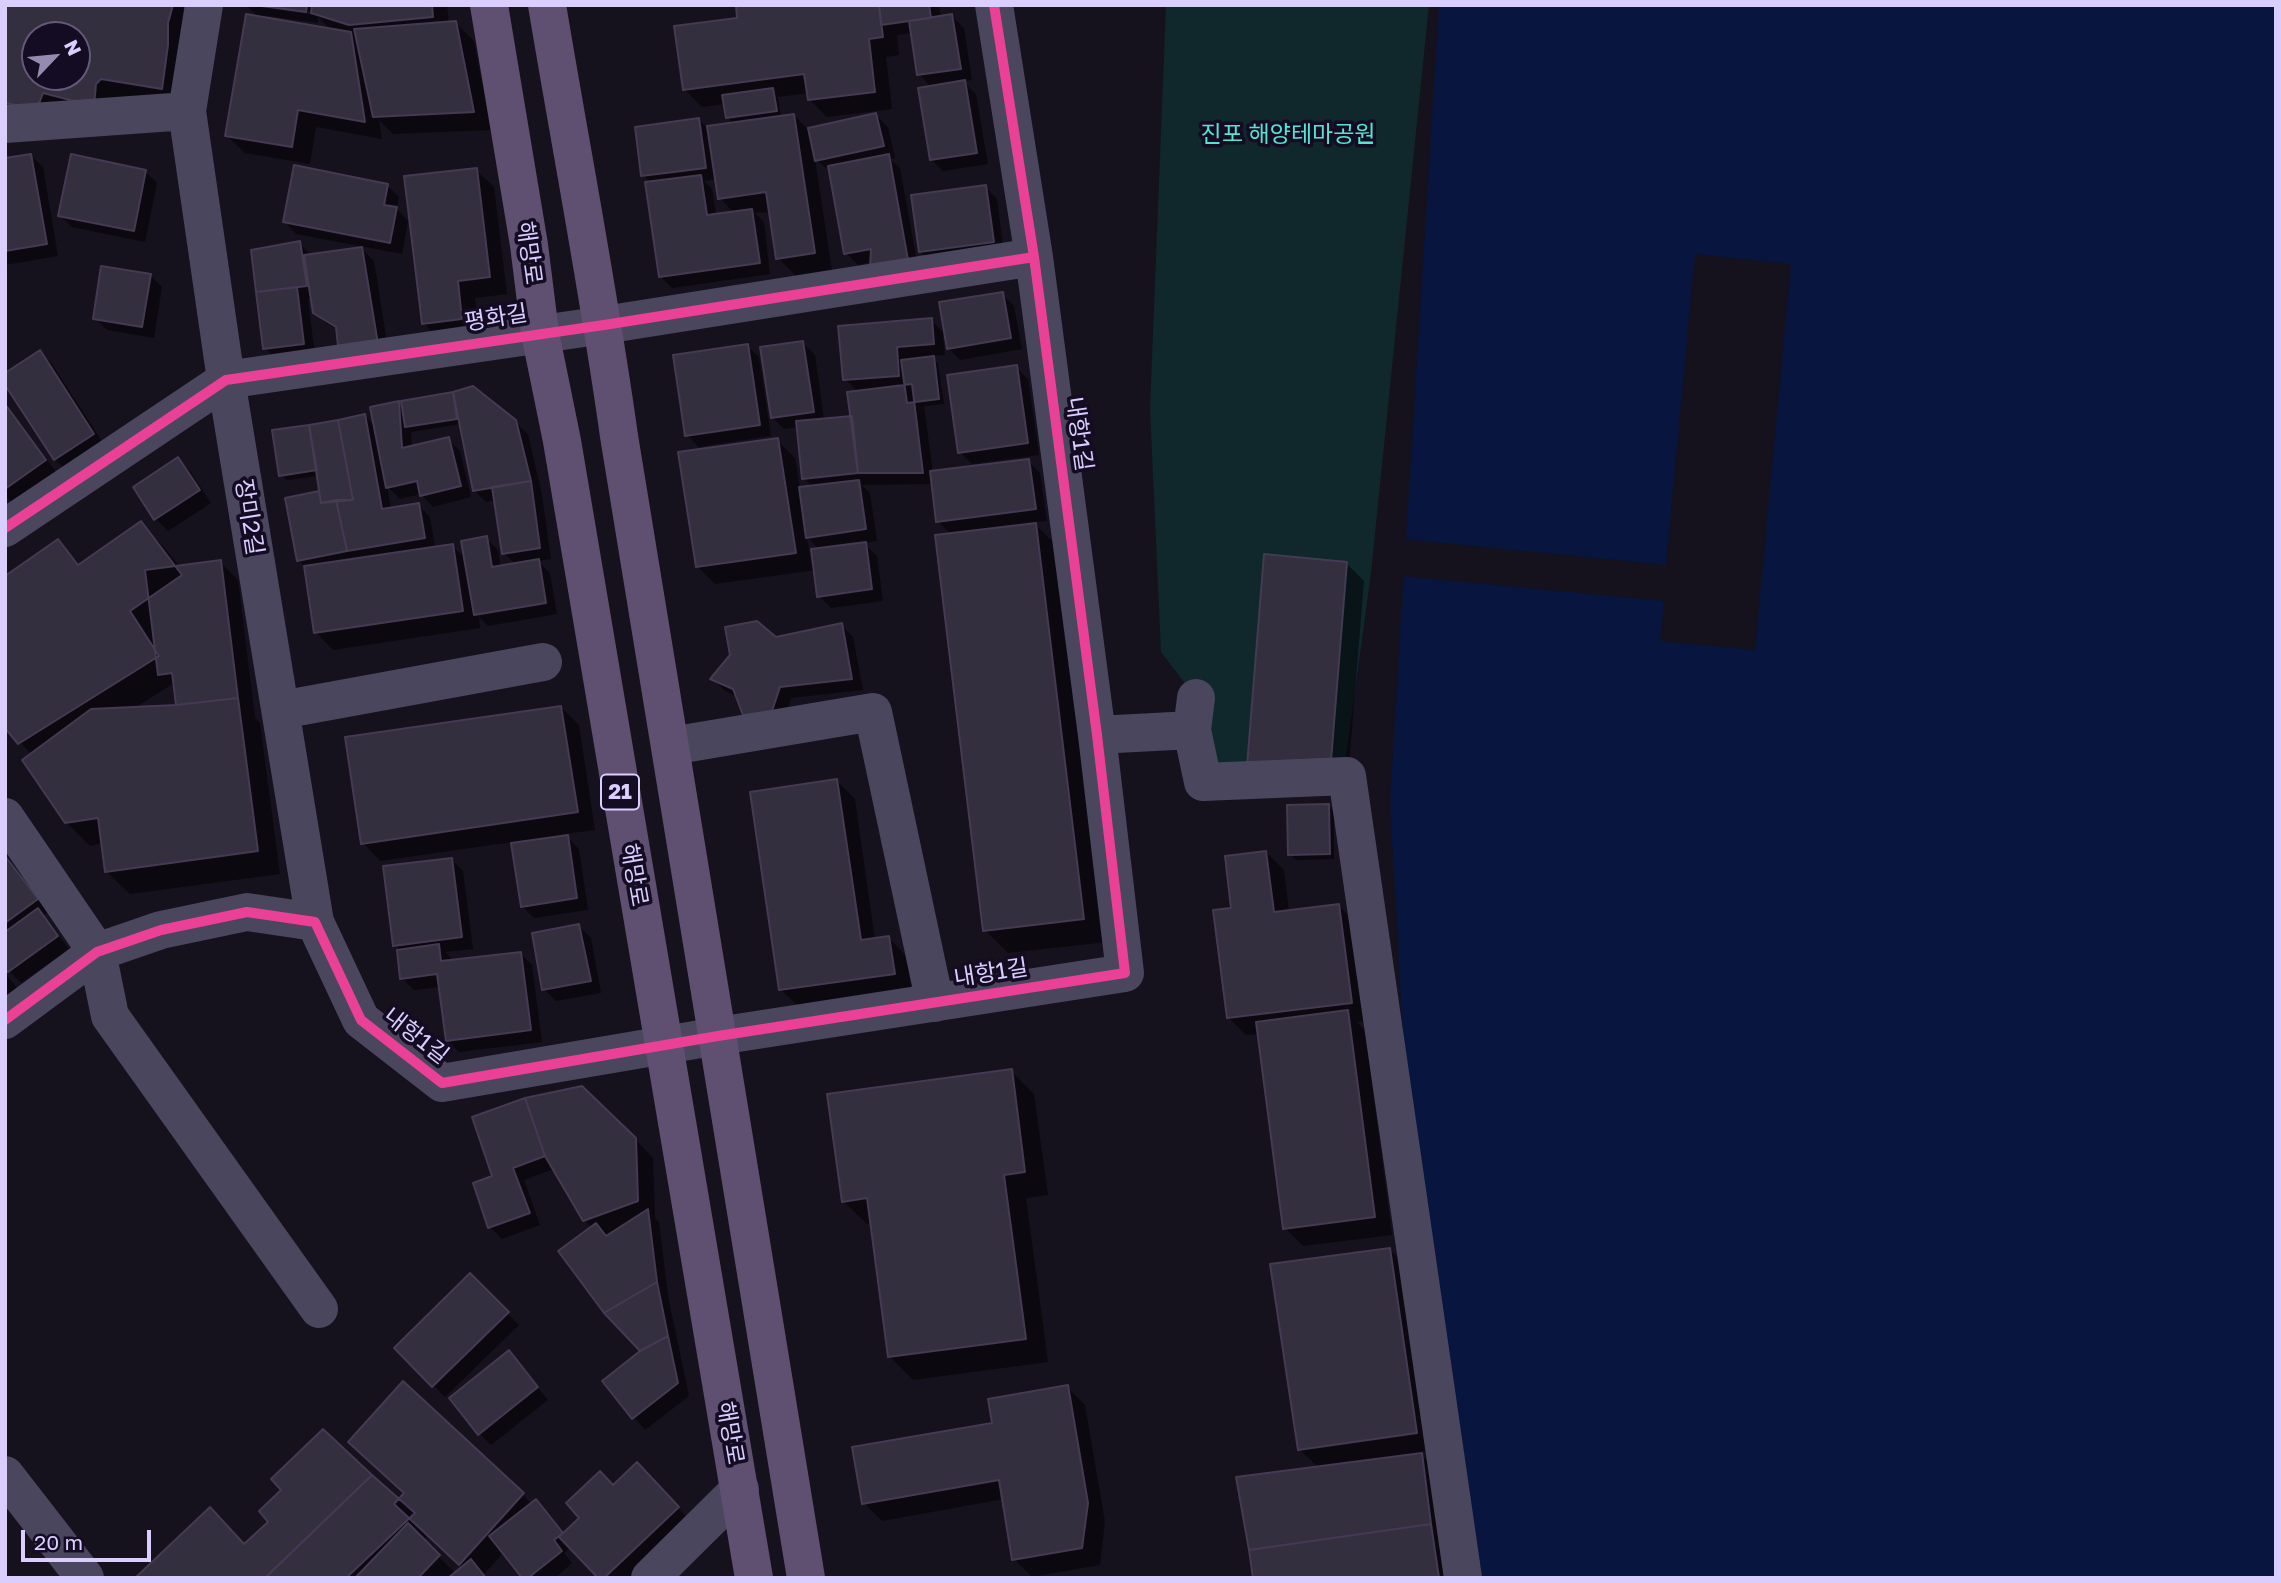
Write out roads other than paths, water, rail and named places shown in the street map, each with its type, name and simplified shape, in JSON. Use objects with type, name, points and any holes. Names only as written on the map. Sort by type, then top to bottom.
[{"type":"main road","name":"해망로","points":[[489,5],[529,245],[540,333],[562,441],[754,1578]]},
{"type":"main road","points":[[547,5],[586,240],[604,324],[619,436],[806,1578]]},
{"type":"street","name":"장미2길","points":[[204,5],[187,111],[226,380],[315,922]]},
{"type":"street","name":"내항1길","points":[[315,922],[361,1020],[442,1083],[1125,973],[1097,735],[1034,257],[994,5]]},
{"type":"street","points":[[5,124],[187,111]]},
{"type":"street","name":"평화길","points":[[5,528],[226,380],[1034,257]]},
{"type":"street","points":[[281,709],[543,662]]},
{"type":"street","points":[[671,746],[873,712],[935,1003]]},
{"type":"street","points":[[1097,735],[1194,714],[1203,782],[1347,776],[1463,1578]]},
{"type":"street","points":[[5,817],[97,952],[110,1016],[319,1309]]},
{"type":"street","points":[[5,1020],[97,952],[161,930],[247,912],[315,922]]},
{"type":"street","points":[[5,1475],[85,1578]]},
{"type":"street","points":[[650,1578],[740,1489]]},
{"type":"water","points":[[1439,5],[2276,5],[2276,1578],[1470,1578],[1413,1213],[1390,801]]},
{"type":"park label","name":"진포 해양테마공원","points":[[1288,135]]}]
